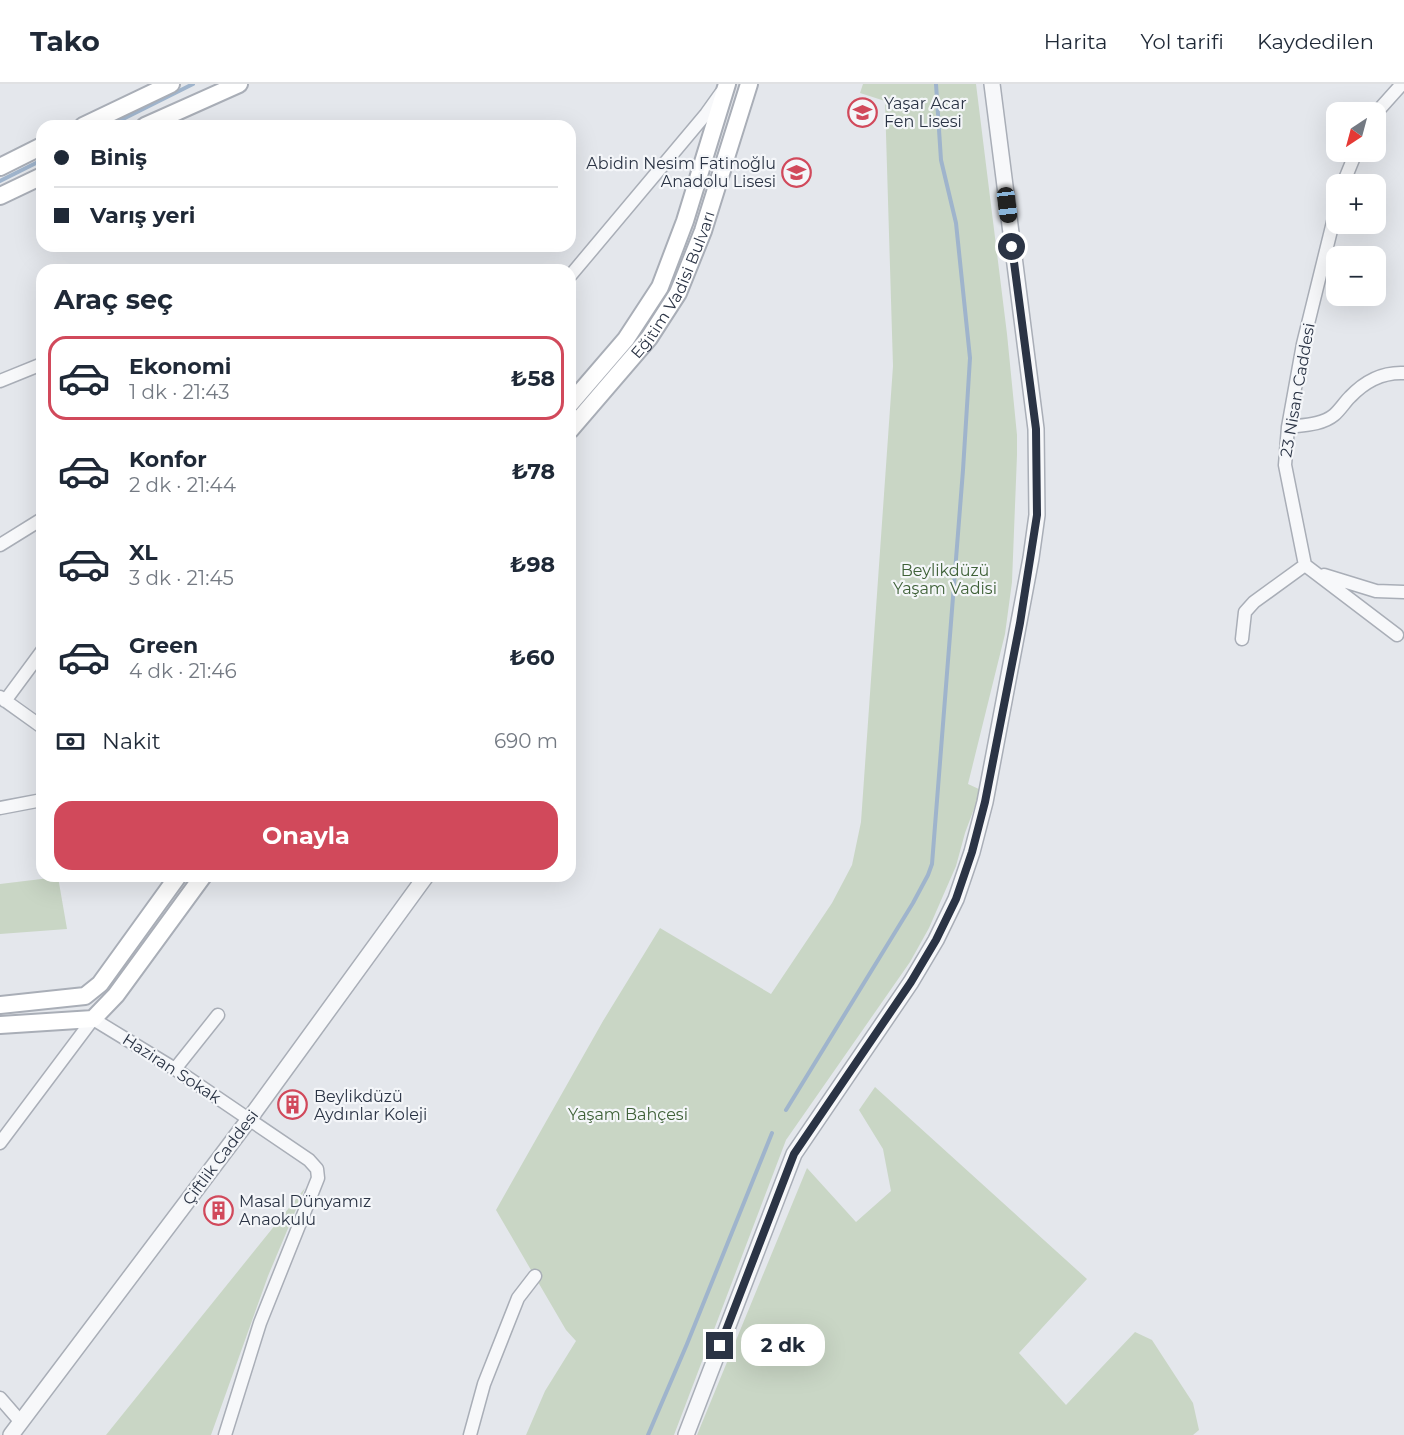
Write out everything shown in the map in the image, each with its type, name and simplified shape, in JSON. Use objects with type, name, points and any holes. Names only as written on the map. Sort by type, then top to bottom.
[{"type":"main road","points":[[96,120],[171,84]]},
{"type":"main road","points":[[158,120],[239,84]]},
{"type":"main road","name":"Eğitim Vadisi Bulvarı","points":[[576,397],[626,339],[660,287],[685,221],[727,84]]},
{"type":"main road","name":"Eğitim Vadisi Bulvarı","points":[[576,423],[648,338],[678,293],[703,231],[749,84]]},
{"type":"main road","points":[[0,167],[36,150]]},
{"type":"main road","points":[[0,196],[36,179]]},
{"type":"main road","points":[[0,1005],[85,996],[100,984],[174,882]]},
{"type":"main road","points":[[0,1025],[93,1019],[116,994],[198,882]]},
{"type":"street","points":[[576,269],[706,114],[727,84]]},
{"type":"street","points":[[686,1435],[794,1154],[911,982],[936,940],[959,890],[985,802],[1031,558],[1037,515],[1038,463],[1036,429],[992,84]]},
{"type":"street","points":[[1386,102],[1402,84]]},
{"type":"street","name":"23 Nisan Caddesi","points":[[1310,568],[1285,465],[1288,427],[1303,344],[1330,234]]},
{"type":"street","points":[[0,381],[36,366]]},
{"type":"street","points":[[1288,427],[1321,422],[1334,416],[1351,395],[1368,380],[1391,372],[1404,373]]},
{"type":"street","points":[[0,545],[36,523]]},
{"type":"street","points":[[1310,568],[1376,591],[1404,592]]},
{"type":"street","points":[[1310,568],[1397,635]]},
{"type":"street","points":[[1242,639],[1245,612],[1254,602],[1310,568]]},
{"type":"street","points":[[36,658],[3,699],[36,723]]},
{"type":"street","points":[[0,808],[36,801]]},
{"type":"street","name":"Çiftlik Caddesi","points":[[11,1435],[250,1118],[422,882]]},
{"type":"street","points":[[0,1143],[93,1019],[85,996]]},
{"type":"street","points":[[175,1069],[218,1015]]},
{"type":"street","name":"Haziran Sokak","points":[[93,1019],[250,1118],[309,1160],[317,1169],[318,1178],[260,1323],[225,1435]]},
{"type":"street","points":[[470,1435],[483,1384],[518,1298],[535,1276]]},
{"type":"street","points":[[0,1398],[20,1422]]},
{"type":"green space","name":"Beylikdüzü Yaşam Vadisi","points":[[863,84],[976,84],[1017,435],[1012,582],[1005,634],[968,784],[981,790],[956,866],[929,928],[910,962],[786,1140],[674,1435],[526,1435],[545,1391],[576,1341],[566,1330],[496,1210],[603,1021],[660,928],[771,994],[832,903],[852,865],[861,822],[893,366],[885,101],[860,93]]},
{"type":"green space","points":[[36,880],[36,882],[59,882],[67,929],[0,934],[0,884]]},
{"type":"green space","points":[[875,1087],[1087,1279],[1019,1353],[1066,1405],[1135,1332],[1152,1340],[1193,1403],[1199,1430],[1193,1435],[697,1435],[807,1168],[856,1222],[891,1191],[883,1149],[859,1110]]},
{"type":"green space","points":[[305,1188],[268,1276],[211,1435],[106,1435]]},
{"type":"waterway","points":[[121,120],[193,84]]},
{"type":"waterway","points":[[786,1110],[913,903],[932,864],[970,358],[956,223],[941,160],[936,84]]},
{"type":"waterway","points":[[0,181],[36,163]]},
{"type":"waterway","points":[[648,1435],[772,1133]]},
{"type":"place","name":"Yaşar Acar Fen Lisesi","points":[[863,112]]},
{"type":"place","name":"Abidin Nesim Fatinoğlu Anadolu Lisesi","points":[[797,172]]},
{"type":"place","name":"Beylikdüzü Aydınlar Koleji","points":[[293,1105]]},
{"type":"place","name":"Masal Dünyamız Anaokulu","points":[[218,1210]]},
{"type":"route","points":[[720,1346],[794,1154],[911,982],[936,940],[956,899],[972,852],[985,802],[1020,623],[1037,515],[1036,429],[1012,247]]},
{"type":"park label","name":"Yaşam Bahçesi","points":[[628,1114]]}]
